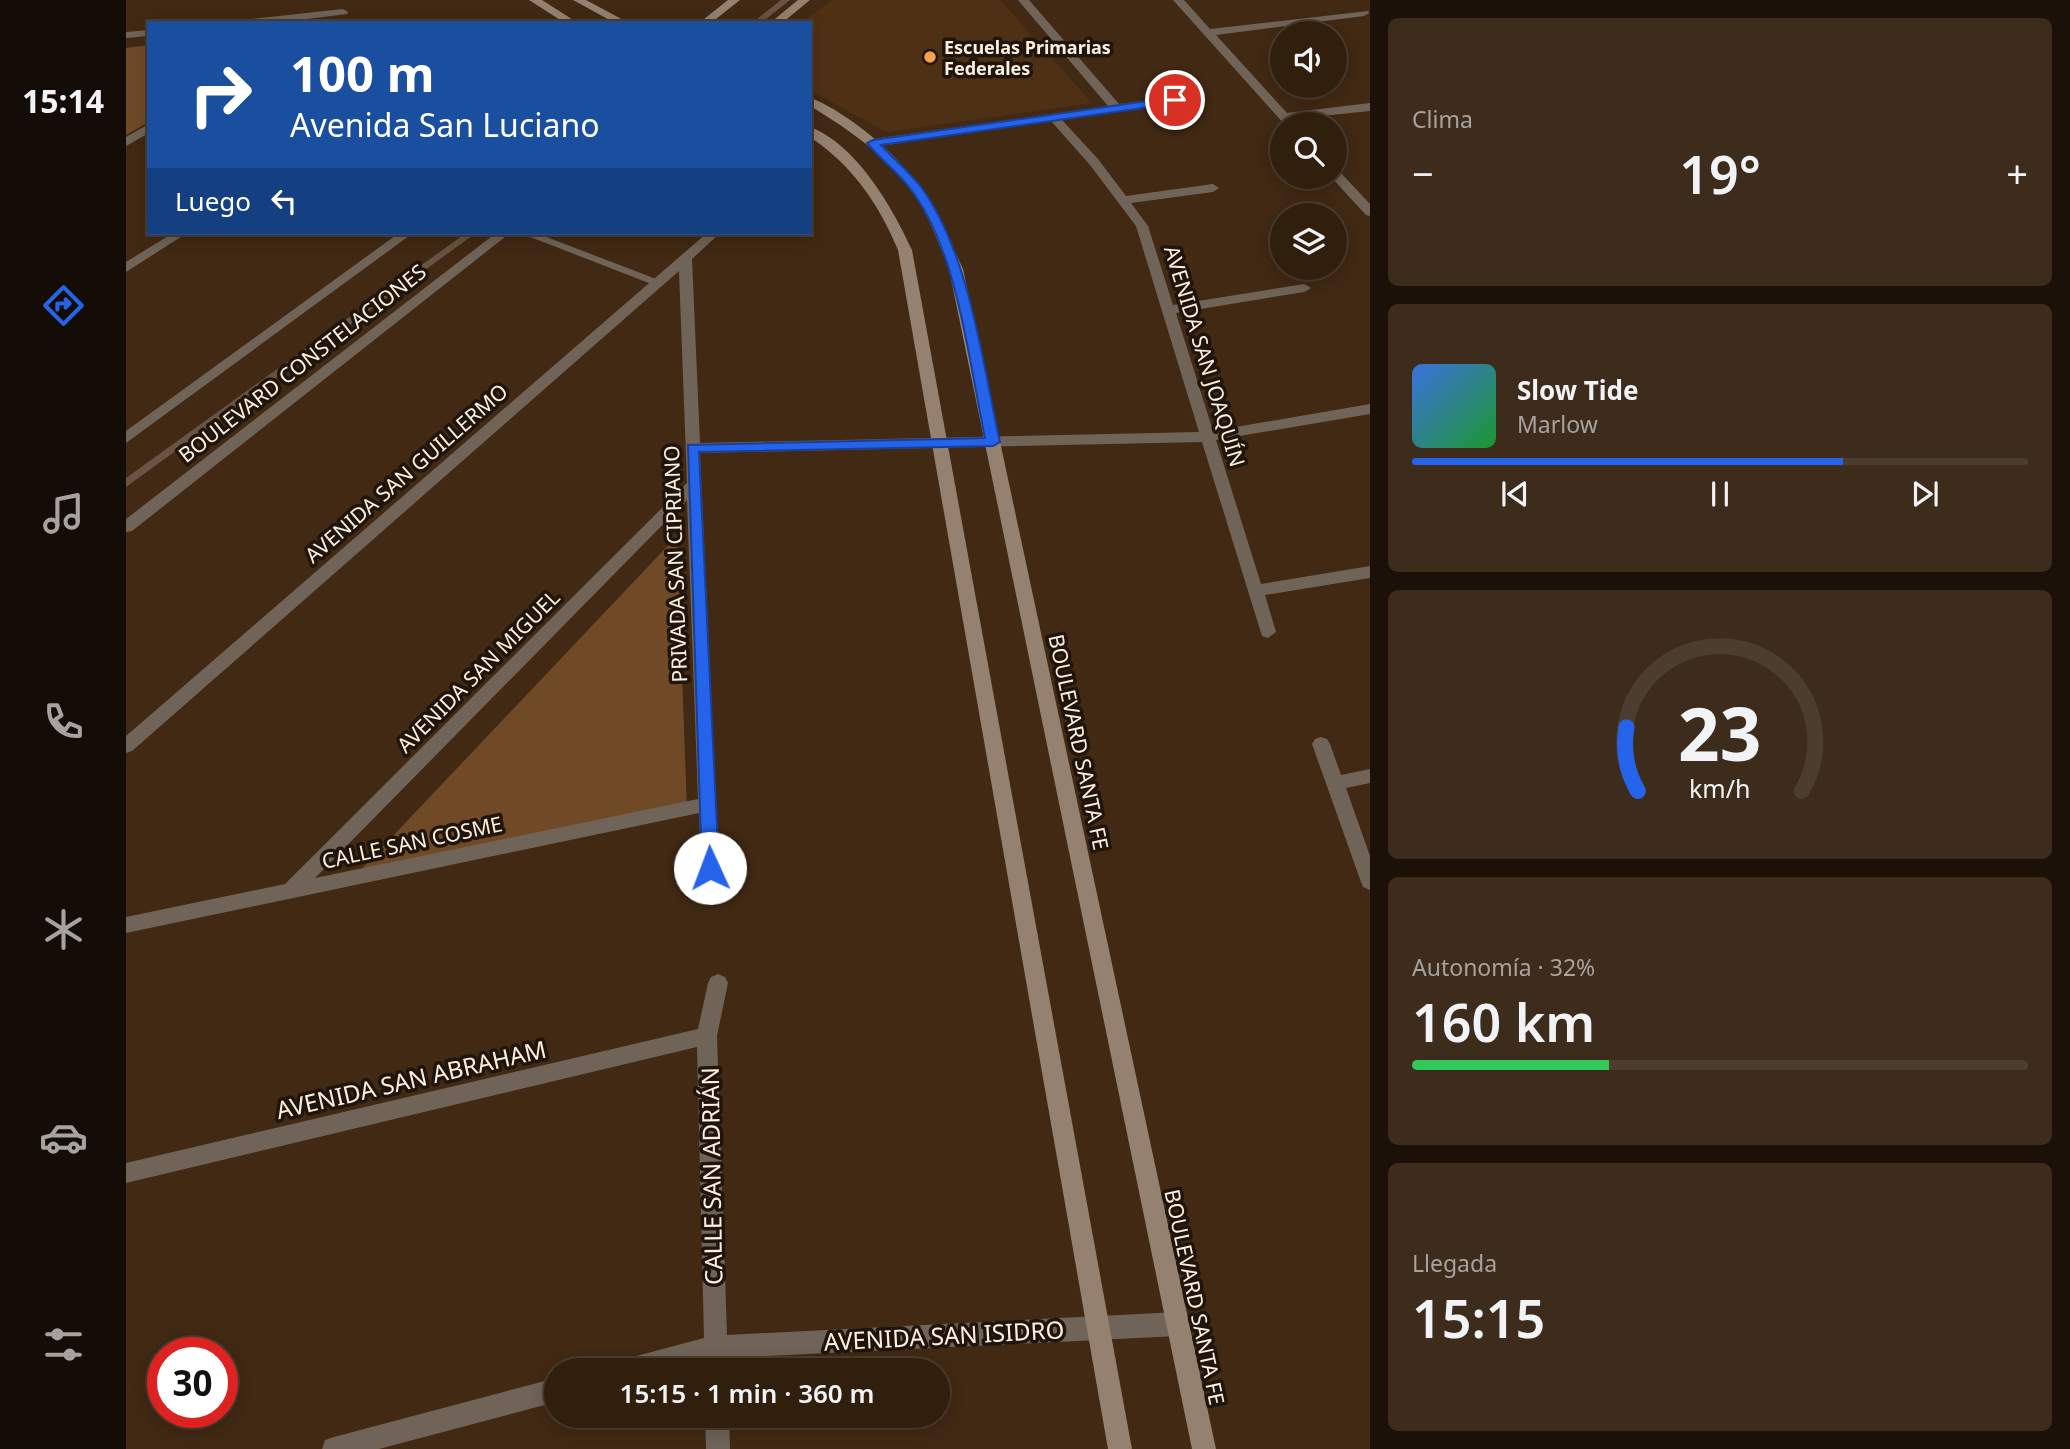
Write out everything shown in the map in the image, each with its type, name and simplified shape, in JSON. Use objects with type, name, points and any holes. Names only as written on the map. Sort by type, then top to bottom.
[{"type":"street","points":[[335,0],[352,21]]},
{"type":"street","points":[[534,0],[570,21]]},
{"type":"street","points":[[578,0],[620,21]]},
{"type":"street","points":[[707,21],[735,0]]},
{"type":"street","points":[[778,21],[805,0]]},
{"type":"street","points":[[1023,0],[1117,109]]},
{"type":"street","points":[[1178,0],[1279,112]]},
{"type":"street","points":[[1350,0],[1367,16]]},
{"type":"street","points":[[261,21],[343,12]]},
{"type":"street","points":[[328,21],[343,12]]},
{"type":"street","points":[[1207,33],[1367,16]]},
{"type":"street","points":[[126,35],[147,33]]},
{"type":"street","points":[[873,143],[1175,100]]},
{"type":"street","name":"BOULEVARD SANTA FE","points":[[812,102],[873,143],[917,189],[956,268],[1204,1449]]},
{"type":"street","points":[[1340,112],[1370,107]]},
{"type":"street","name":"AVENIDA SAN JOAQUÍN","points":[[1054,118],[1094,162],[1142,226],[1268,632]]},
{"type":"street","points":[[126,142],[147,129]]},
{"type":"street","points":[[812,132],[833,147],[864,179],[897,231],[905,250],[1120,1449]]},
{"type":"street","points":[[1347,187],[1370,212]]},
{"type":"street","points":[[1124,200],[1213,188]]},
{"type":"street","points":[[126,268],[178,235]]},
{"type":"street","name":"BOULEVARD CONSTELACIONES","points":[[126,438],[404,235]]},
{"type":"street","name":"BOULEVARD CONSTELACIONES","points":[[126,527],[500,235]]},
{"type":"street","name":"AVENIDA SAN GUILLERMO","points":[[126,746],[712,235]]},
{"type":"street","name":"PRIVADA SAN CIPRIANO","points":[[685,259],[710,868]]},
{"type":"street","points":[[1168,310],[1304,288]]},
{"type":"street","points":[[692,448],[1208,437],[1370,409]]},
{"type":"street","name":"AVENIDA SAN MIGUEL","points":[[292,889],[694,484]]},
{"type":"street","points":[[1256,592],[1370,572]]},
{"type":"street","points":[[1321,744],[1370,882]]},
{"type":"street","points":[[1335,783],[1370,776]]},
{"type":"street","name":"CALLE SAN COSME","points":[[126,925],[707,804]]},
{"type":"street","name":"CALLE SAN ADRIÁN","points":[[715,1358],[707,1037],[718,983]]},
{"type":"street","name":"AVENIDA SAN ABRAHAM","points":[[126,1173],[707,1037]]},
{"type":"street","name":"AVENIDA SAN ISIDRO","points":[[727,1358],[1098,1326],[1178,1324]]},
{"type":"street","points":[[334,1449],[544,1393]]},
{"type":"street","points":[[717,1428],[718,1449]]},
{"type":"lane","points":[[531,235],[658,282]]},
{"type":"shaded area","name":"Escuelas Primarias Federales","points":[[832,0],[1000,0],[1092,103],[886,132],[812,91],[812,21],[804,21]]},
{"type":"shaded area","points":[[147,45],[147,123],[126,135],[126,48]]},
{"type":"shaded area","points":[[677,536],[687,811],[354,877]]},
{"type":"waterway","points":[[759,21],[786,0]]},
{"type":"waterway","points":[[126,483],[468,235]]},
{"type":"place","name":"Escuelas Primarias Federales","points":[[930,57]]},
{"type":"route","points":[[710,868],[692,448],[993,442],[956,268],[917,189],[873,143],[1175,100]]}]
